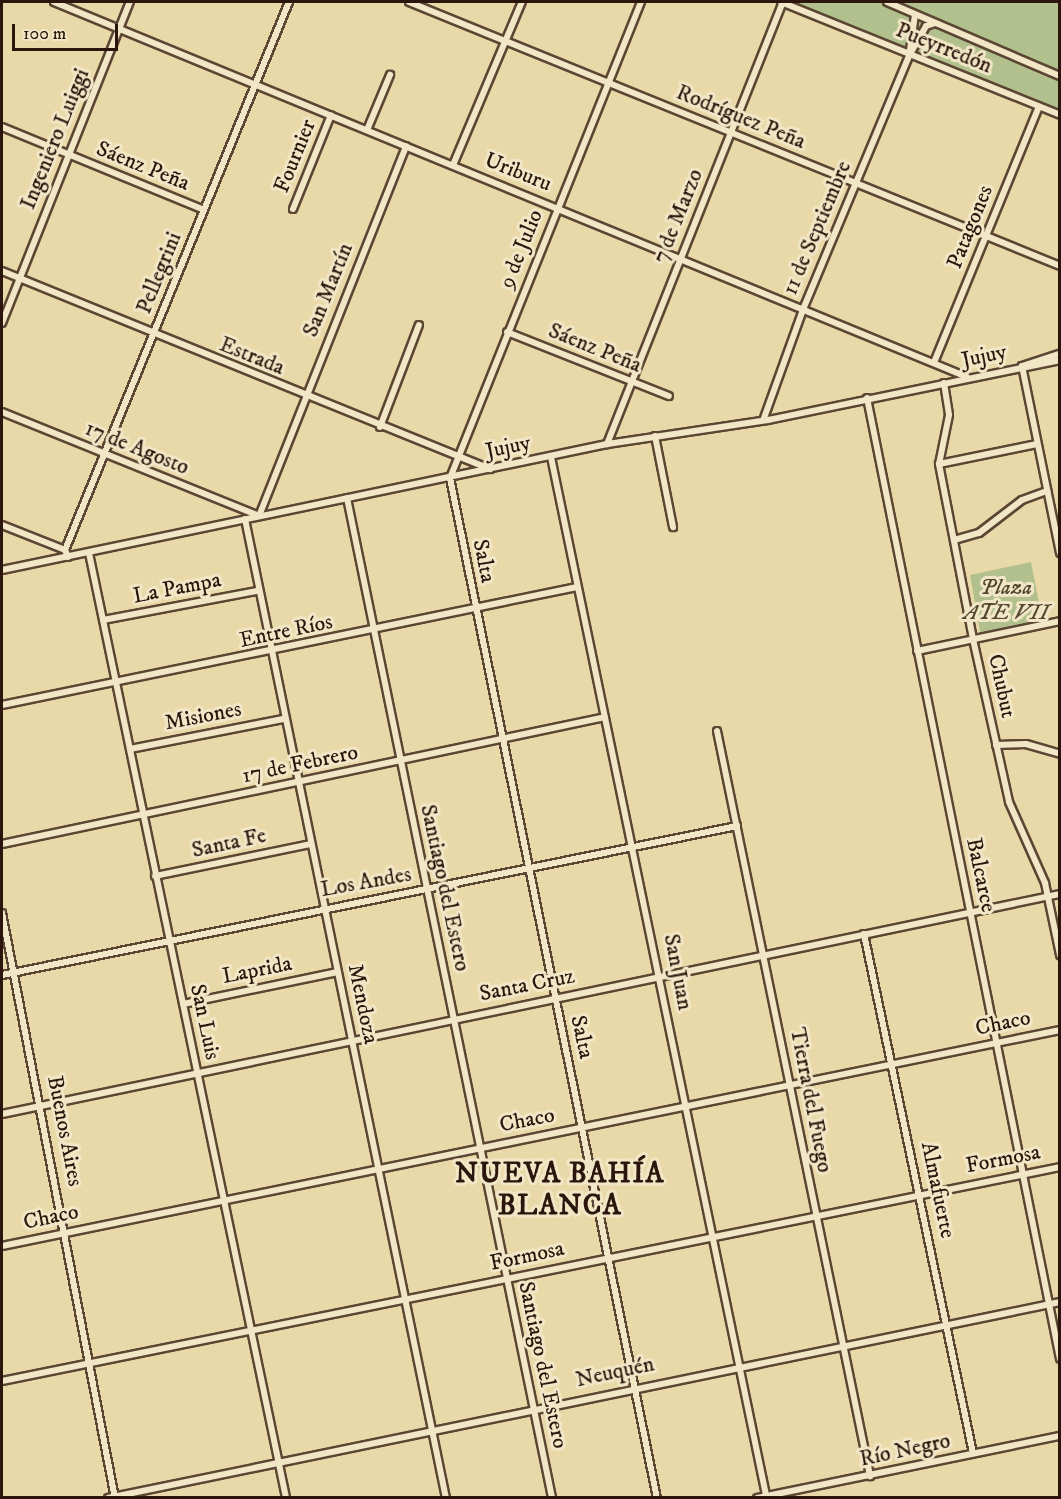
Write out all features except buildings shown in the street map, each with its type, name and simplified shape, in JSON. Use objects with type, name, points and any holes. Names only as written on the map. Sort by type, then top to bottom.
[{"type":"street","name":"Uriburu","points":[[54,2],[934,360],[967,377]]},
{"type":"street","name":"Ingeniero Luiggi","points":[[2,323],[129,2]]},
{"type":"street","name":"Pellegrini","points":[[67,554],[288,2]]},
{"type":"street","name":"Rodríguez Peña","points":[[409,2],[420,4],[1059,266]]},
{"type":"street","points":[[453,165],[522,2]]},
{"type":"street","name":"9 de Julio","points":[[450,478],[456,458],[641,2]]},
{"type":"street","name":"Pueyrredón","points":[[782,2],[1059,115]]},
{"type":"street","name":"7 de Marzo","points":[[607,444],[782,2]]},
{"type":"street","points":[[887,2],[1059,76]]},
{"type":"street","points":[[910,54],[915,15]]},
{"type":"street","points":[[910,54],[926,26],[935,23]]},
{"type":"street","name":"11 de Septiembre","points":[[764,418],[804,307],[910,54]]},
{"type":"street","points":[[367,130],[390,75]]},
{"type":"street","name":"Patagones","points":[[934,360],[1039,107]]},
{"type":"street","name":"Fournier","points":[[292,209],[331,116]]},
{"type":"street","name":"Sáenz Peña","points":[[2,127],[204,210]]},
{"type":"street","name":"San Martín","points":[[259,516],[406,146]]},
{"type":"street","name":"Estrada","points":[[2,272],[456,458],[491,469]]},
{"type":"street","points":[[380,427],[419,325]]},
{"type":"street","name":"Sáenz Peña","points":[[507,332],[631,383],[669,396]]},
{"type":"street","points":[[1022,366],[1059,354]]},
{"type":"street","points":[[1022,366],[1059,360]]},
{"type":"street","points":[[1022,366],[1059,553]]},
{"type":"street","name":"Jujuy","points":[[2,570],[67,554],[89,553],[607,444],[764,418],[1022,366]]},
{"type":"street","name":"Chubut","points":[[944,383],[949,415],[939,464],[973,639],[1009,802],[1047,896],[1059,955]]},
{"type":"street","name":"Balcarce","points":[[867,398],[916,651],[998,1043],[1059,1359]]},
{"type":"street","name":"17 de Agosto","points":[[2,412],[259,516]]},
{"type":"street","points":[[655,436],[673,527]]},
{"type":"street","points":[[939,464],[1037,444]]},
{"type":"street","name":"San Juan","points":[[551,457],[577,587],[635,847],[766,1495]]},
{"type":"street","name":"Salta","points":[[450,478],[637,1385],[657,1497]]},
{"type":"street","points":[[954,540],[988,528],[1022,500],[1047,491]]},
{"type":"street","name":"Santiago del Estero","points":[[347,498],[399,761],[429,890],[552,1497]]},
{"type":"street","name":"Mendoza","points":[[244,519],[296,784],[326,907],[446,1497]]},
{"type":"street","points":[[2,525],[67,554]]},
{"type":"street","name":"San Luis","points":[[89,553],[248,1329],[286,1497]]},
{"type":"street","name":"Entre Ríos","points":[[2,705],[476,611],[577,587]]},
{"type":"street","name":"La Pampa","points":[[103,620],[257,591]]},
{"type":"street","points":[[916,651],[1059,621]]},
{"type":"street","name":"17 de Febrero","points":[[2,844],[141,813],[296,784],[605,717]]},
{"type":"street","name":"Misiones","points":[[130,748],[283,719]]},
{"type":"street","name":"Tierra del Fuego","points":[[717,731],[870,1476]]},
{"type":"street","points":[[996,745],[1026,744],[1059,754]]},
{"type":"street","name":"Los Andes","points":[[2,975],[326,907],[429,890],[530,867],[737,826]]},
{"type":"street","name":"Santa Fe","points":[[155,876],[311,844]]},
{"type":"street","name":"Santa Cruz","points":[[2,1114],[43,1107],[352,1037],[765,956],[1059,894]]},
{"type":"street","name":"Buenos Aires","points":[[2,913],[43,1107],[113,1497]]},
{"type":"street","name":"Almafuerte","points":[[864,934],[921,1193],[974,1453]]},
{"type":"street","name":"Laprida","points":[[183,1004],[338,972]]},
{"type":"street","name":"Chaco","points":[[2,1246],[1059,1030]]},
{"type":"street","name":"Formosa","points":[[2,1381],[815,1213],[1059,1167]]},
{"type":"street","name":"Neuquén","points":[[113,1497],[637,1385],[739,1367],[843,1344],[1059,1302]]},
{"type":"street","name":"Río Negro","points":[[757,1497],[1059,1436]]},
{"type":"green space","points":[[793,2],[1059,2],[1059,111]]},
{"type":"green space","name":"Plaza ATE VII","points":[[1031,562],[1043,624],[981,637],[970,575]]},
{"type":"district","name":"NUEVA BAHÍA BLANCA","points":[[560,1190]]}]
